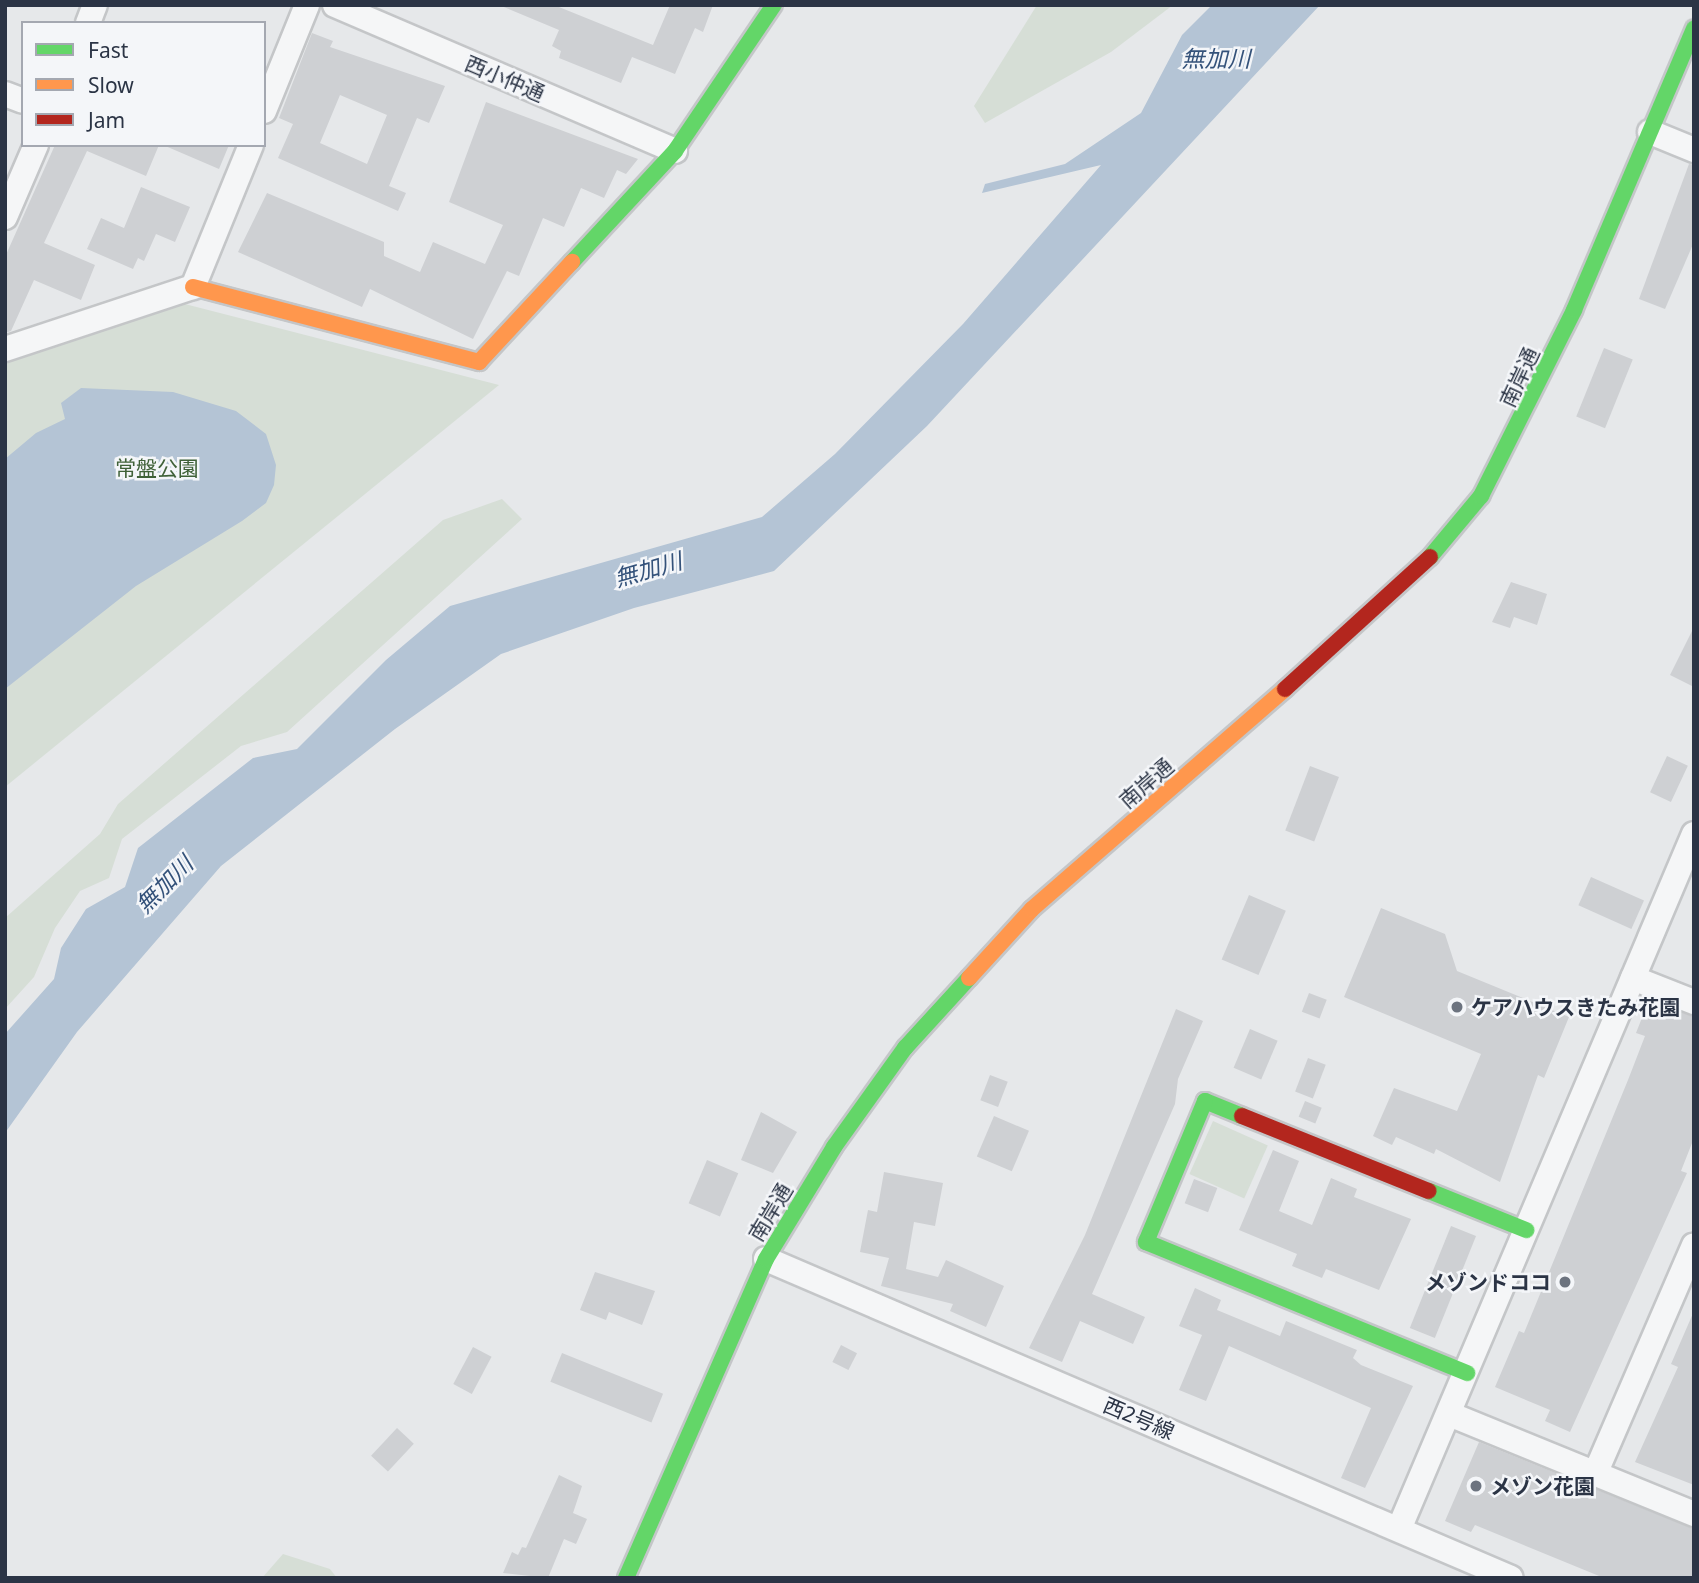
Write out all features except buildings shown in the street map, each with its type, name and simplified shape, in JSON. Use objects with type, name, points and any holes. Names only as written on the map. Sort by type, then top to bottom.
[{"type":"main road","points":[[193,287],[479,362],[675,151],[774,5]]},
{"type":"main road","name":"南岸通","points":[[626,1578],[766,1259],[834,1147],[905,1048],[971,972],[1032,909],[1413,578],[1448,541],[1481,496],[1531,403],[1694,28]]},
{"type":"main road","points":[[1466,1373],[1146,1242],[1205,1101],[1526,1230]]},
{"type":"street","points":[[266,106],[307,5]]},
{"type":"street","name":"西小仲通","points":[[335,5],[675,151]]},
{"type":"street","points":[[1650,132],[1694,150]]},
{"type":"street","points":[[5,217],[35,147]]},
{"type":"street","points":[[5,349],[193,287],[250,147]]},
{"type":"street","points":[[1399,1529],[1633,978],[1689,860],[1694,834]]},
{"type":"street","points":[[1633,978],[1694,1002]]},
{"type":"street","points":[[1595,1474],[1694,1245]]},
{"type":"street","name":"西2号線","points":[[766,1259],[1511,1578]]},
{"type":"street","points":[[1449,1413],[1694,1514]]},
{"type":"green space","points":[[1037,5],[1173,5],[1111,52],[985,123],[974,106]]},
{"type":"green space","name":"常盤公園","points":[[177,302],[499,385],[5,787],[5,360]]},
{"type":"green space","points":[[502,499],[522,519],[287,732],[241,746],[122,839],[109,878],[80,891],[55,928],[34,977],[5,1009],[5,918],[100,834],[118,804],[443,520]]},
{"type":"green space","points":[[1213,1121],[1268,1145],[1244,1198],[1189,1174]]},
{"type":"green space","points":[[283,1554],[330,1569],[337,1578],[262,1578]]},
{"type":"water","name":"無加川","points":[[1212,5],[1320,5],[927,426],[774,571],[634,608],[501,654],[395,729],[221,866],[77,1032],[5,1133],[5,1034],[54,979],[61,948],[86,909],[125,887],[138,848],[253,758],[297,749],[386,660],[450,606],[762,517],[835,454],[963,324],[1101,165],[982,193],[985,184],[1065,164],[1141,113],[1182,35]]},
{"type":"water","points":[[81,388],[173,392],[236,411],[266,434],[276,465],[274,485],[266,503],[242,521],[136,586],[5,689],[5,459],[36,433],[65,419],[61,403]]},
{"type":"traffic: fast","points":[[572,262],[675,151],[774,5]]},
{"type":"traffic: fast","points":[[1430,557],[1481,496],[1574,310],[1694,28]]},
{"type":"traffic: fast","points":[[626,1578],[766,1259],[834,1147],[905,1048],[969,978]]},
{"type":"traffic: fast","points":[[1242,1116],[1205,1101],[1146,1242],[1467,1373]]},
{"type":"traffic: fast","points":[[1429,1191],[1526,1230]]},
{"type":"traffic: slow","points":[[193,287],[479,362],[572,262]]},
{"type":"traffic: slow","points":[[969,978],[1032,909],[1285,689]]},
{"type":"traffic: jam","points":[[1285,689],[1430,557]]},
{"type":"traffic: jam","points":[[1242,1116],[1429,1191]]},
{"type":"place","name":"ケアハウスきたみ花園","points":[[1457,1007]]},
{"type":"place","name":"メゾンドココ","points":[[1565,1282]]},
{"type":"place","name":"メゾン花園","points":[[1476,1486]]}]
